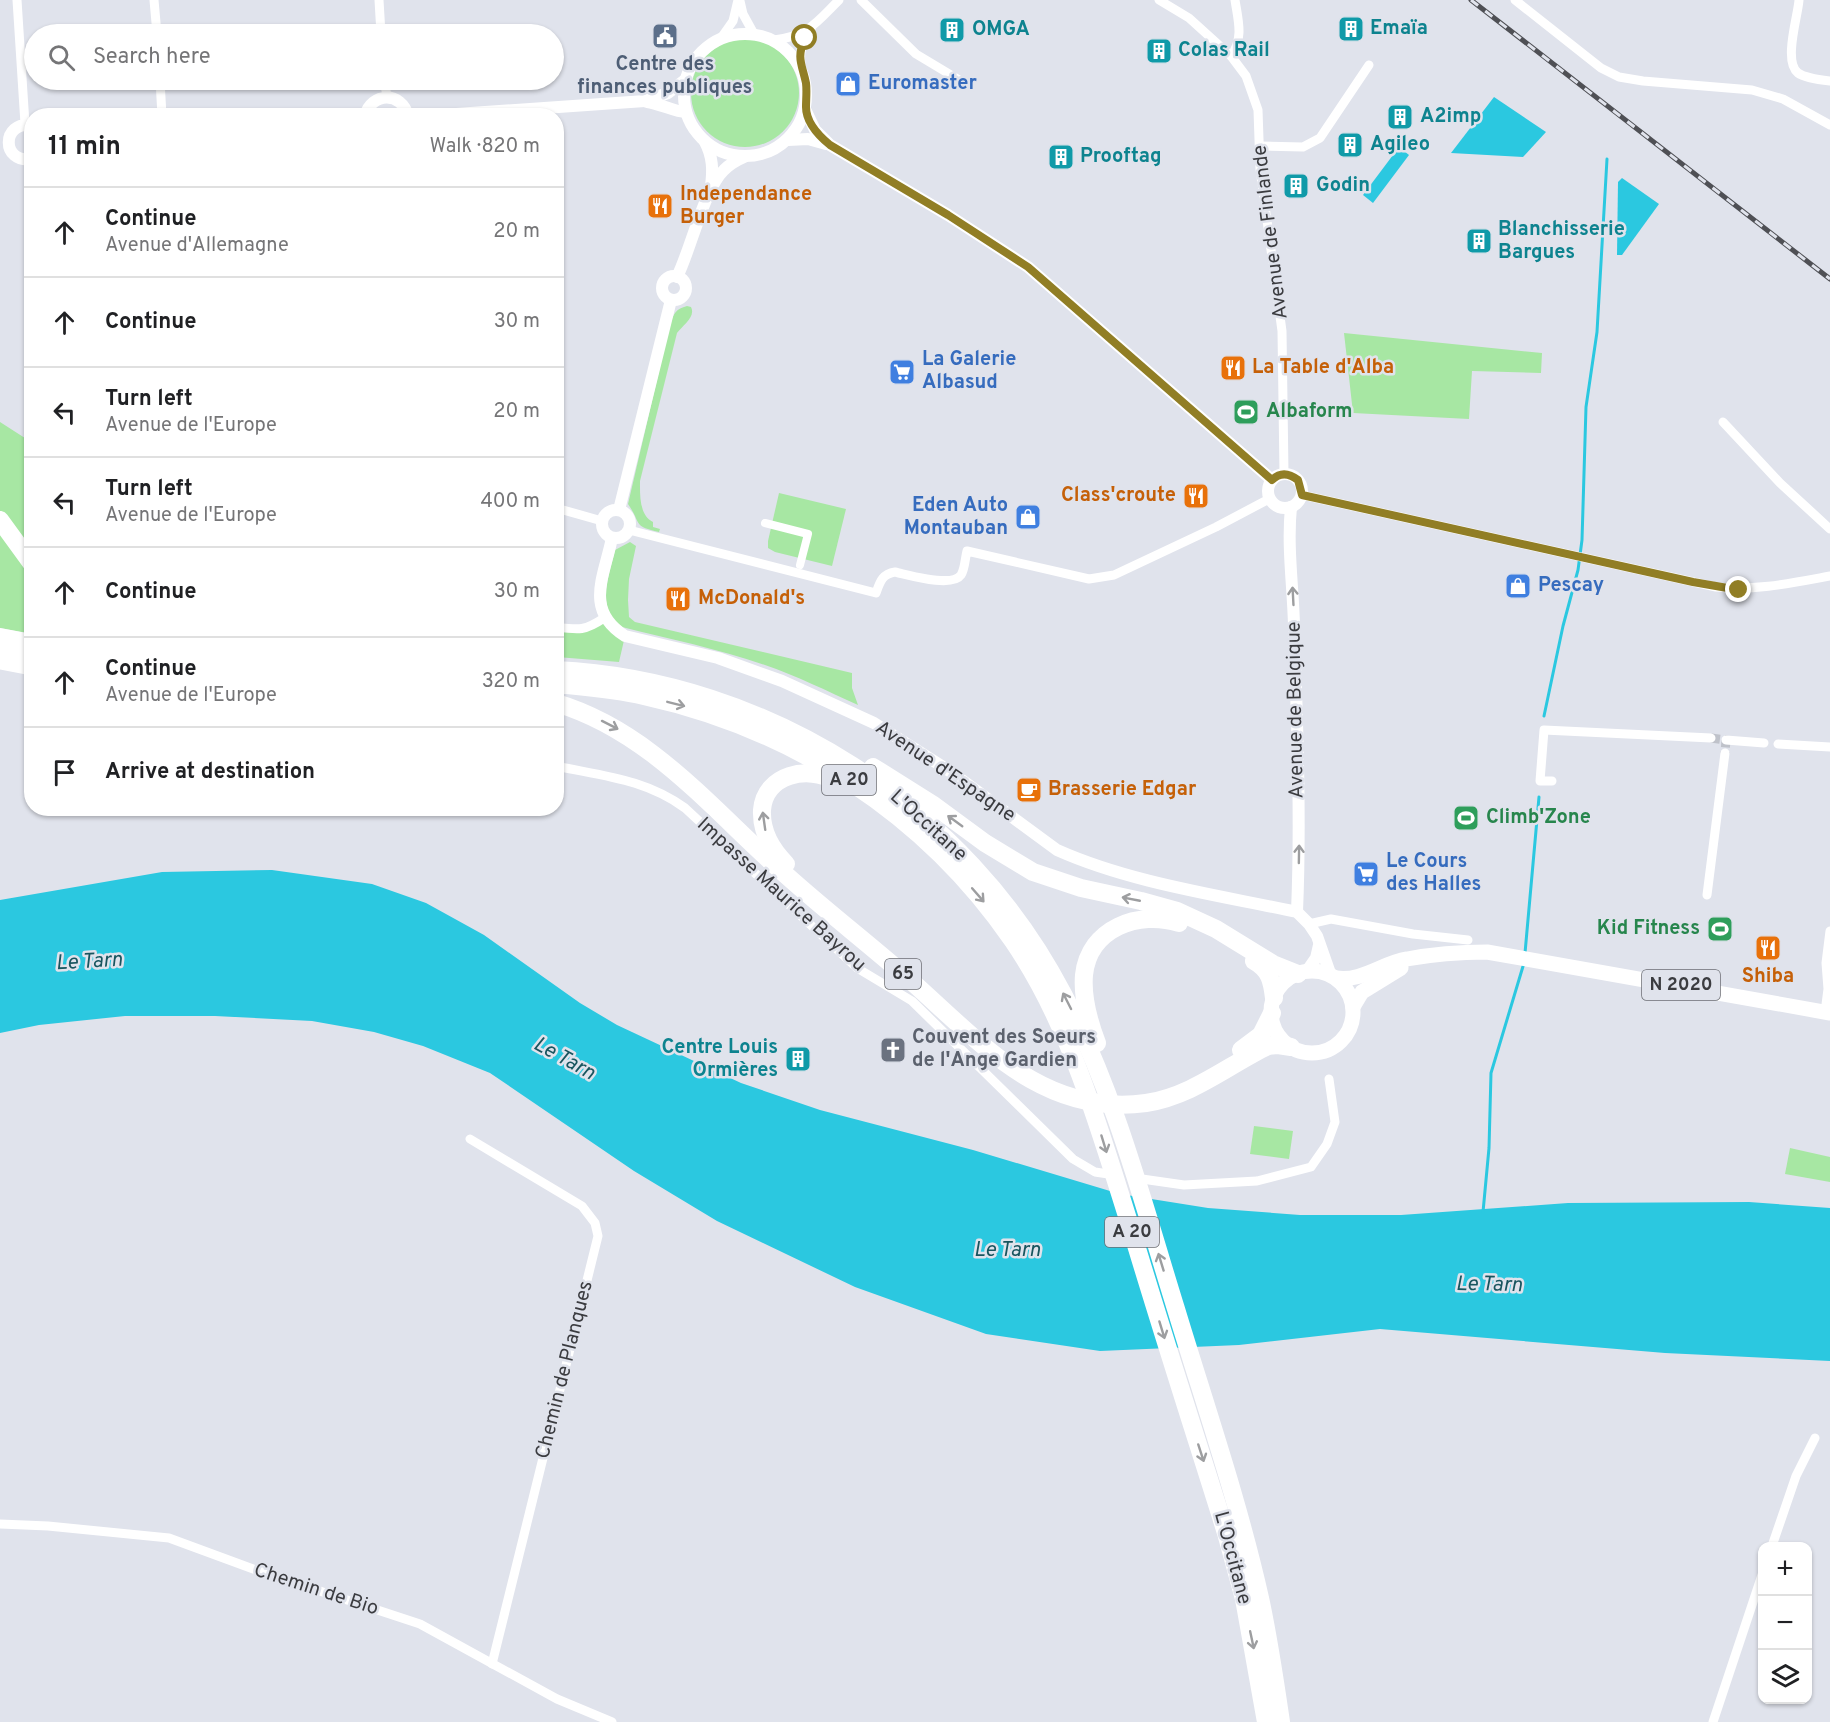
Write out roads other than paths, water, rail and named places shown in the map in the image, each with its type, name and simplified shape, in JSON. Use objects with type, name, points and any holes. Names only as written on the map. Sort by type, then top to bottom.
[{"type":"highway","points":[[0,520],[24,553]]},
{"type":"highway","points":[[0,638],[24,642]]},
{"type":"highway","points":[[0,652],[24,656]]},
{"type":"highway","name":"L'Occitane","points":[[564,671],[660,684],[700,695],[766,719],[814,742],[861,770],[899,798],[941,834],[981,874],[1000,896],[1043,958],[1103,1074],[1242,1529],[1260,1598],[1281,1722]]},
{"type":"highway","name":"L'Occitane","points":[[564,685],[602,688],[681,705],[714,715],[817,760],[883,804],[944,858],[988,908],[1014,943],[1053,1011],[1100,1128],[1227,1533],[1244,1599],[1266,1722]]},
{"type":"highway","name":"65","points":[[564,706],[615,727],[652,752],[786,875],[909,979],[982,1045],[1015,1071],[1042,1086],[1074,1099],[1103,1104],[1147,1102],[1178,1095],[1268,1046],[1291,1047]]},
{"type":"highway","points":[[766,719],[825,739],[897,781],[985,843],[1033,872],[1081,888],[1177,911],[1216,929],[1273,964],[1303,973]]},
{"type":"highway","name":"65","points":[[944,858],[840,783],[820,774],[796,773],[784,778],[765,798],[762,810],[764,826],[775,852],[785,863],[993,1044],[1021,1065],[1060,1086],[1102,1097],[1130,1096],[1164,1090],[1193,1078],[1250,1045],[1261,1035],[1273,1006]]},
{"type":"highway","points":[[1103,1074],[1084,998],[1084,974],[1089,956],[1104,936],[1122,924],[1146,918],[1161,918],[1196,929],[1260,964],[1270,976],[1273,1006]]},
{"type":"main road","name":"N 2020","points":[[1333,977],[1352,979],[1392,963],[1458,952],[1487,952],[1827,1012]]},
{"type":"main road","name":"N 2020","points":[[1353,1007],[1362,992],[1370,986],[1407,964],[1426,957]]},
{"type":"main road","points":[[1316,971],[1333,977],[1347,991],[1353,1007],[1353,1018],[1350,1029],[1335,1047],[1317,1053],[1307,1053],[1291,1047],[1275,1029],[1273,1006],[1284,983],[1303,973],[1316,971]]},
{"type":"street","points":[[17,0],[24,79]]},
{"type":"street","points":[[154,0],[155,24]]},
{"type":"street","points":[[379,0],[380,24]]},
{"type":"street","points":[[739,0],[743,14],[754,34]]},
{"type":"street","points":[[721,38],[733,21],[739,0]]},
{"type":"street","points":[[774,40],[795,37],[812,27],[839,0]]},
{"type":"street","points":[[861,0],[916,54],[966,84]]},
{"type":"street","name":"Avenue de Finlande","points":[[1159,0],[1189,18],[1231,56],[1246,76],[1258,110],[1260,169],[1282,331],[1284,474]]},
{"type":"street","points":[[1231,56],[1238,46],[1240,34],[1236,0]]},
{"type":"street","points":[[1515,0],[1601,68],[1619,77],[1752,90],[1783,99],[1830,125]]},
{"type":"street","points":[[1799,0],[1791,51],[1792,64],[1798,73],[1830,81]]},
{"type":"street","points":[[802,70],[790,53],[774,40],[743,33],[721,38],[705,48],[693,63],[685,80],[686,112],[697,133],[705,142],[730,155],[744,157],[768,153],[788,140],[796,131],[805,109],[806,83],[799,56],[801,46],[812,27]]},
{"type":"street","points":[[1260,146],[1304,147],[1320,138],[1369,65]]},
{"type":"street","points":[[543,108],[645,101],[668,93],[685,80]]},
{"type":"street","points":[[25,90],[27,108]]},
{"type":"street","points":[[161,90],[162,108]]},
{"type":"street","points":[[386,90],[387,96]]},
{"type":"street","points":[[367,108],[374,100],[387,96],[399,100],[405,108]]},
{"type":"street","points":[[645,101],[668,106],[680,113],[686,112]]},
{"type":"street","points":[[805,109],[815,130],[830,145],[948,215],[1028,267],[1272,480]]},
{"type":"street","points":[[24,124],[11,133],[4,144],[17,158],[24,160]]},
{"type":"street","points":[[788,140],[808,139],[830,145]]},
{"type":"street","points":[[705,142],[713,164],[711,190]]},
{"type":"street","points":[[619,510],[671,300],[680,298],[686,290],[683,280],[677,277],[711,190],[725,168],[744,157]]},
{"type":"street","points":[[1723,422],[1780,483],[1830,529]]},
{"type":"street","points":[[1284,474],[1289,474],[1298,480],[1302,495],[1298,502],[1286,509],[1276,507],[1269,499],[1267,489],[1272,480],[1284,474]]},
{"type":"street","points":[[1302,495],[1704,585],[1739,590],[1830,576]]},
{"type":"street","points":[[628,530],[876,593],[882,577],[887,573],[895,572],[945,582],[954,581],[961,575],[967,551],[1089,579],[1103,579],[1216,527],[1269,499]]},
{"type":"street","name":"Avenue de Belgique","points":[[1291,507],[1289,526],[1294,621],[1300,853],[1297,912]]},
{"type":"street","points":[[564,510],[602,521]]},
{"type":"street","points":[[619,510],[628,518],[628,530],[622,537],[612,538],[605,533],[602,521],[610,511],[619,510]]},
{"type":"street","points":[[765,523],[808,534],[801,565]]},
{"type":"street","points":[[564,628],[580,630],[590,628],[604,618],[599,604],[612,538]]},
{"type":"street","name":"Avenue d'Espagne","points":[[604,618],[612,628],[625,636],[718,658],[782,681],[874,723],[951,772],[1057,850],[1072,857],[1118,873],[1297,912]]},
{"type":"street","points":[[0,665],[24,670]]},
{"type":"street","points":[[1552,782],[1540,781],[1544,730],[1711,738]]},
{"type":"street","points":[[1726,740],[1764,743]]},
{"type":"street","points":[[1778,744],[1830,747]]},
{"type":"street","points":[[1707,895],[1725,753]]},
{"type":"street","name":"Impasse Maurice Bayrou","points":[[564,768],[645,786],[677,803],[857,968],[912,1000],[1073,1159],[1095,1172],[1184,1185],[1257,1181],[1311,1167],[1327,1144],[1335,1122],[1329,1079]]},
{"type":"street","points":[[1297,912],[1317,936],[1333,977]]},
{"type":"street","points":[[1309,924],[1331,919],[1413,934],[1468,940]]},
{"type":"street","points":[[1827,1012],[1826,963],[1830,931]]},
{"type":"street","points":[[1303,973],[1316,958],[1319,945]]},
{"type":"street","name":"Chemin de Planques","points":[[470,1139],[582,1206],[595,1223],[598,1236],[492,1664]]},
{"type":"street","points":[[1773,1542],[1796,1476],[1815,1437]]},
{"type":"street","name":"Chemin de Bio","points":[[0,1524],[48,1526],[169,1538],[256,1570],[420,1624],[557,1699],[612,1722]]},
{"type":"street","points":[[1713,1722],[1758,1587]]},
{"type":"water","points":[[1494,97],[1546,132],[1523,157],[1451,153]]},
{"type":"water","points":[[1399,147],[1409,155],[1373,203],[1363,195]]},
{"type":"water","points":[[1622,178],[1659,204],[1622,255],[1617,255],[1618,182]]},
{"type":"water","name":"Le Tarn","points":[[272,870],[372,884],[426,903],[484,935],[580,1003],[617,1025],[741,1083],[820,1110],[973,1150],[1120,1194],[1208,1208],[1300,1215],[1401,1215],[1568,1203],[1749,1202],[1830,1208],[1830,1361],[1665,1353],[1380,1329],[1239,1345],[1100,1351],[986,1334],[855,1287],[717,1221],[634,1171],[490,1073],[423,1046],[374,1032],[312,1021],[215,1016],[125,1016],[39,1025],[0,1033],[0,900],[162,872]]},
{"type":"waterway","points":[[1544,716],[1563,626],[1578,570],[1582,540],[1586,407],[1597,332],[1607,159]]},
{"type":"waterway","points":[[1525,953],[1539,797]]},
{"type":"waterway","points":[[1483,1212],[1489,1148],[1491,1073],[1524,963]]},
{"type":"tunnel","points":[[1711,738],[1726,740],[1725,753]]},
{"type":"railway","points":[[1471,0],[1830,279]]},
{"type":"place","name":"Emaïa","points":[[1351,29]]},
{"type":"place","name":"OMGA","points":[[952,30]]},
{"type":"place","name":"Centre des finances publiques","points":[[665,36]]},
{"type":"place","name":"Colas Rail","points":[[1159,51]]},
{"type":"place","name":"Euromaster","points":[[848,84]]},
{"type":"place","name":"A2imp","points":[[1400,117]]},
{"type":"place","name":"Agileo","points":[[1350,145]]},
{"type":"place","name":"Prooftag","points":[[1061,157]]},
{"type":"place","name":"Godin","points":[[1296,186]]},
{"type":"place","name":"Independance Burger","points":[[660,206]]},
{"type":"place","name":"Blanchisserie Bargues","points":[[1479,241]]},
{"type":"place","name":"La Table d'Alba","points":[[1233,368]]},
{"type":"place","name":"La Galerie Albasud","points":[[902,372]]},
{"type":"place","name":"Albaform","points":[[1246,412]]},
{"type":"place","name":"Class'croute","points":[[1196,496]]},
{"type":"place","name":"Eden Auto Montauban","points":[[1028,517]]},
{"type":"place","name":"Pescay","points":[[1518,586]]},
{"type":"place","name":"McDonald's","points":[[678,599]]},
{"type":"place","name":"Brasserie Edgar","points":[[1029,790]]},
{"type":"place","name":"Climb'Zone","points":[[1466,818]]},
{"type":"place","name":"Le Cours des Halles","points":[[1366,874]]},
{"type":"place","name":"Kid Fitness","points":[[1720,929]]},
{"type":"place","name":"Shiba","points":[[1768,948]]},
{"type":"place","name":"Couvent des Soeurs de l'Ange Gardien","points":[[893,1050]]},
{"type":"place","name":"Centre Louis Ormières","points":[[798,1059]]}]
